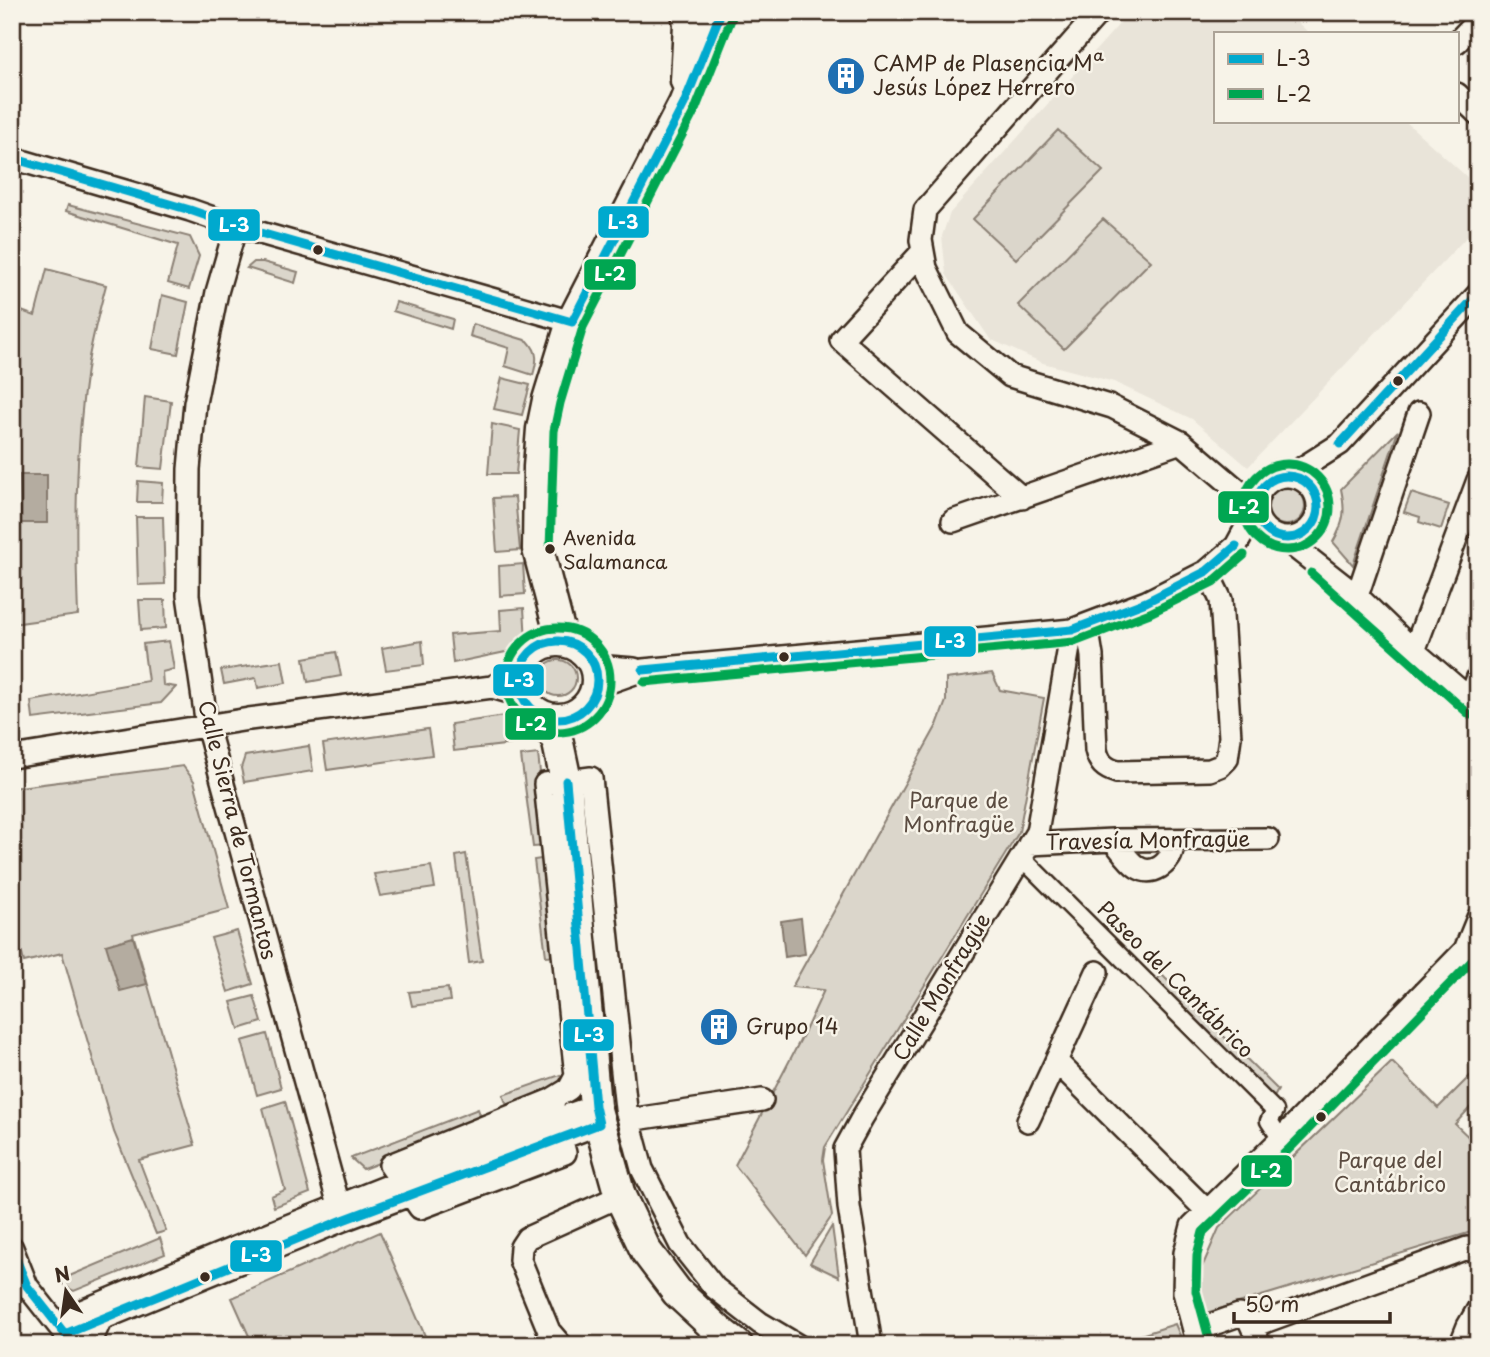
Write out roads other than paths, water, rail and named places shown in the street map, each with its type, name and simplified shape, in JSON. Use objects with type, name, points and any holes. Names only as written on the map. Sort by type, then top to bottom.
[{"type":"main road","points":[[684,104],[690,24],[687,12]]},
{"type":"main road","points":[[551,643],[538,549],[539,467],[548,400],[572,323],[684,104],[721,12]]},
{"type":"main road","points":[[551,643],[582,649],[596,676],[589,706],[559,718],[537,714],[528,706],[521,684],[523,661],[551,643]]},
{"type":"main road","points":[[559,718],[558,743],[566,781],[597,1115],[620,1196],[646,1251],[677,1292],[737,1345]]},
{"type":"street","points":[[1099,12],[925,210],[921,240],[926,268],[958,333],[1010,376],[1112,407],[1181,442],[1258,501],[1265,529],[1319,564],[1474,702]]},
{"type":"street","points":[[1458,41],[1478,20]]},
{"type":"street","points":[[1458,95],[1478,114]]},
{"type":"street","points":[[12,158],[572,323]]},
{"type":"street","name":"Calle Sierra de Tormantos","points":[[236,226],[222,271],[195,403],[189,469],[188,595],[207,726],[340,1213]]},
{"type":"street","points":[[923,251],[841,340],[1022,498]]},
{"type":"street","points":[[596,676],[1079,628],[1146,602],[1206,571],[1236,546],[1258,501],[1275,477],[1291,475],[1340,444],[1478,294]]},
{"type":"street","points":[[1357,596],[1419,413]]},
{"type":"street","points":[[953,521],[1181,442]]},
{"type":"street","points":[[1315,495],[1340,444]]},
{"type":"street","points":[[1236,546],[1279,537],[1293,537],[1311,527],[1318,508],[1315,495],[1305,481],[1291,475]]},
{"type":"street","points":[[1414,651],[1478,480]]},
{"type":"street","points":[[1311,527],[1319,564]]},
{"type":"street","points":[[1079,628],[1092,656],[1099,761],[1117,772],[1210,770],[1220,766],[1227,759],[1230,737],[1221,600],[1206,571]]},
{"type":"street","name":"Calle Monfragüe","points":[[871,1345],[849,1207],[845,1149],[1037,832],[1079,628]]},
{"type":"street","points":[[1474,702],[1478,677]]},
{"type":"street","points":[[12,757],[207,726],[521,684]]},
{"type":"street","points":[[597,1115],[556,1119],[390,1165],[419,1208],[565,1153],[556,1119],[576,1076],[545,783],[591,778],[629,1120],[642,1168],[680,1244],[715,1288],[760,1322],[797,1345]]},
{"type":"street","name":"Travesía Monfragüe","points":[[1025,850],[1113,840],[1268,839]]},
{"type":"street","points":[[1113,840],[1135,866],[1147,872],[1164,864],[1171,856],[1172,849],[1163,840]]},
{"type":"street","name":"Paseo del Cantábrico","points":[[1025,850],[1275,1111],[1269,1121],[1281,1139]]},
{"type":"street","points":[[1478,918],[1471,951],[1192,1226],[1185,1253],[1184,1292],[1203,1339],[1239,1315],[1248,1318],[1256,1335],[1467,1248],[1478,1253]]},
{"type":"street","points":[[1028,1121],[1097,972]]},
{"type":"street","points":[[1056,1061],[1207,1211]]},
{"type":"street","points":[[629,1120],[762,1100]]},
{"type":"street","points":[[12,1248],[27,1286],[71,1341],[91,1316],[406,1188]]},
{"type":"street","points":[[561,1345],[549,1331],[520,1260],[522,1247],[527,1238],[620,1196]]},
{"type":"street","points":[[42,1305],[60,1312],[91,1316]]},
{"type":"street","points":[[1459,1344],[1478,1309]]},
{"type":"street","points":[[91,1316],[93,1345]]},
{"type":"place","name":"CAMP de Plasencia Mª Jesús López Herrero","points":[[846,76]]},
{"type":"place","name":"Avenida Salamanca","points":[[550,549]]},
{"type":"place","name":"Grupo 14","points":[[719,1027]]},
{"type":"park label","name":"Parque de Monfragüe","points":[[959,813]]},
{"type":"park label","name":"Parque del Cantábrico","points":[[1390,1173]]}]
